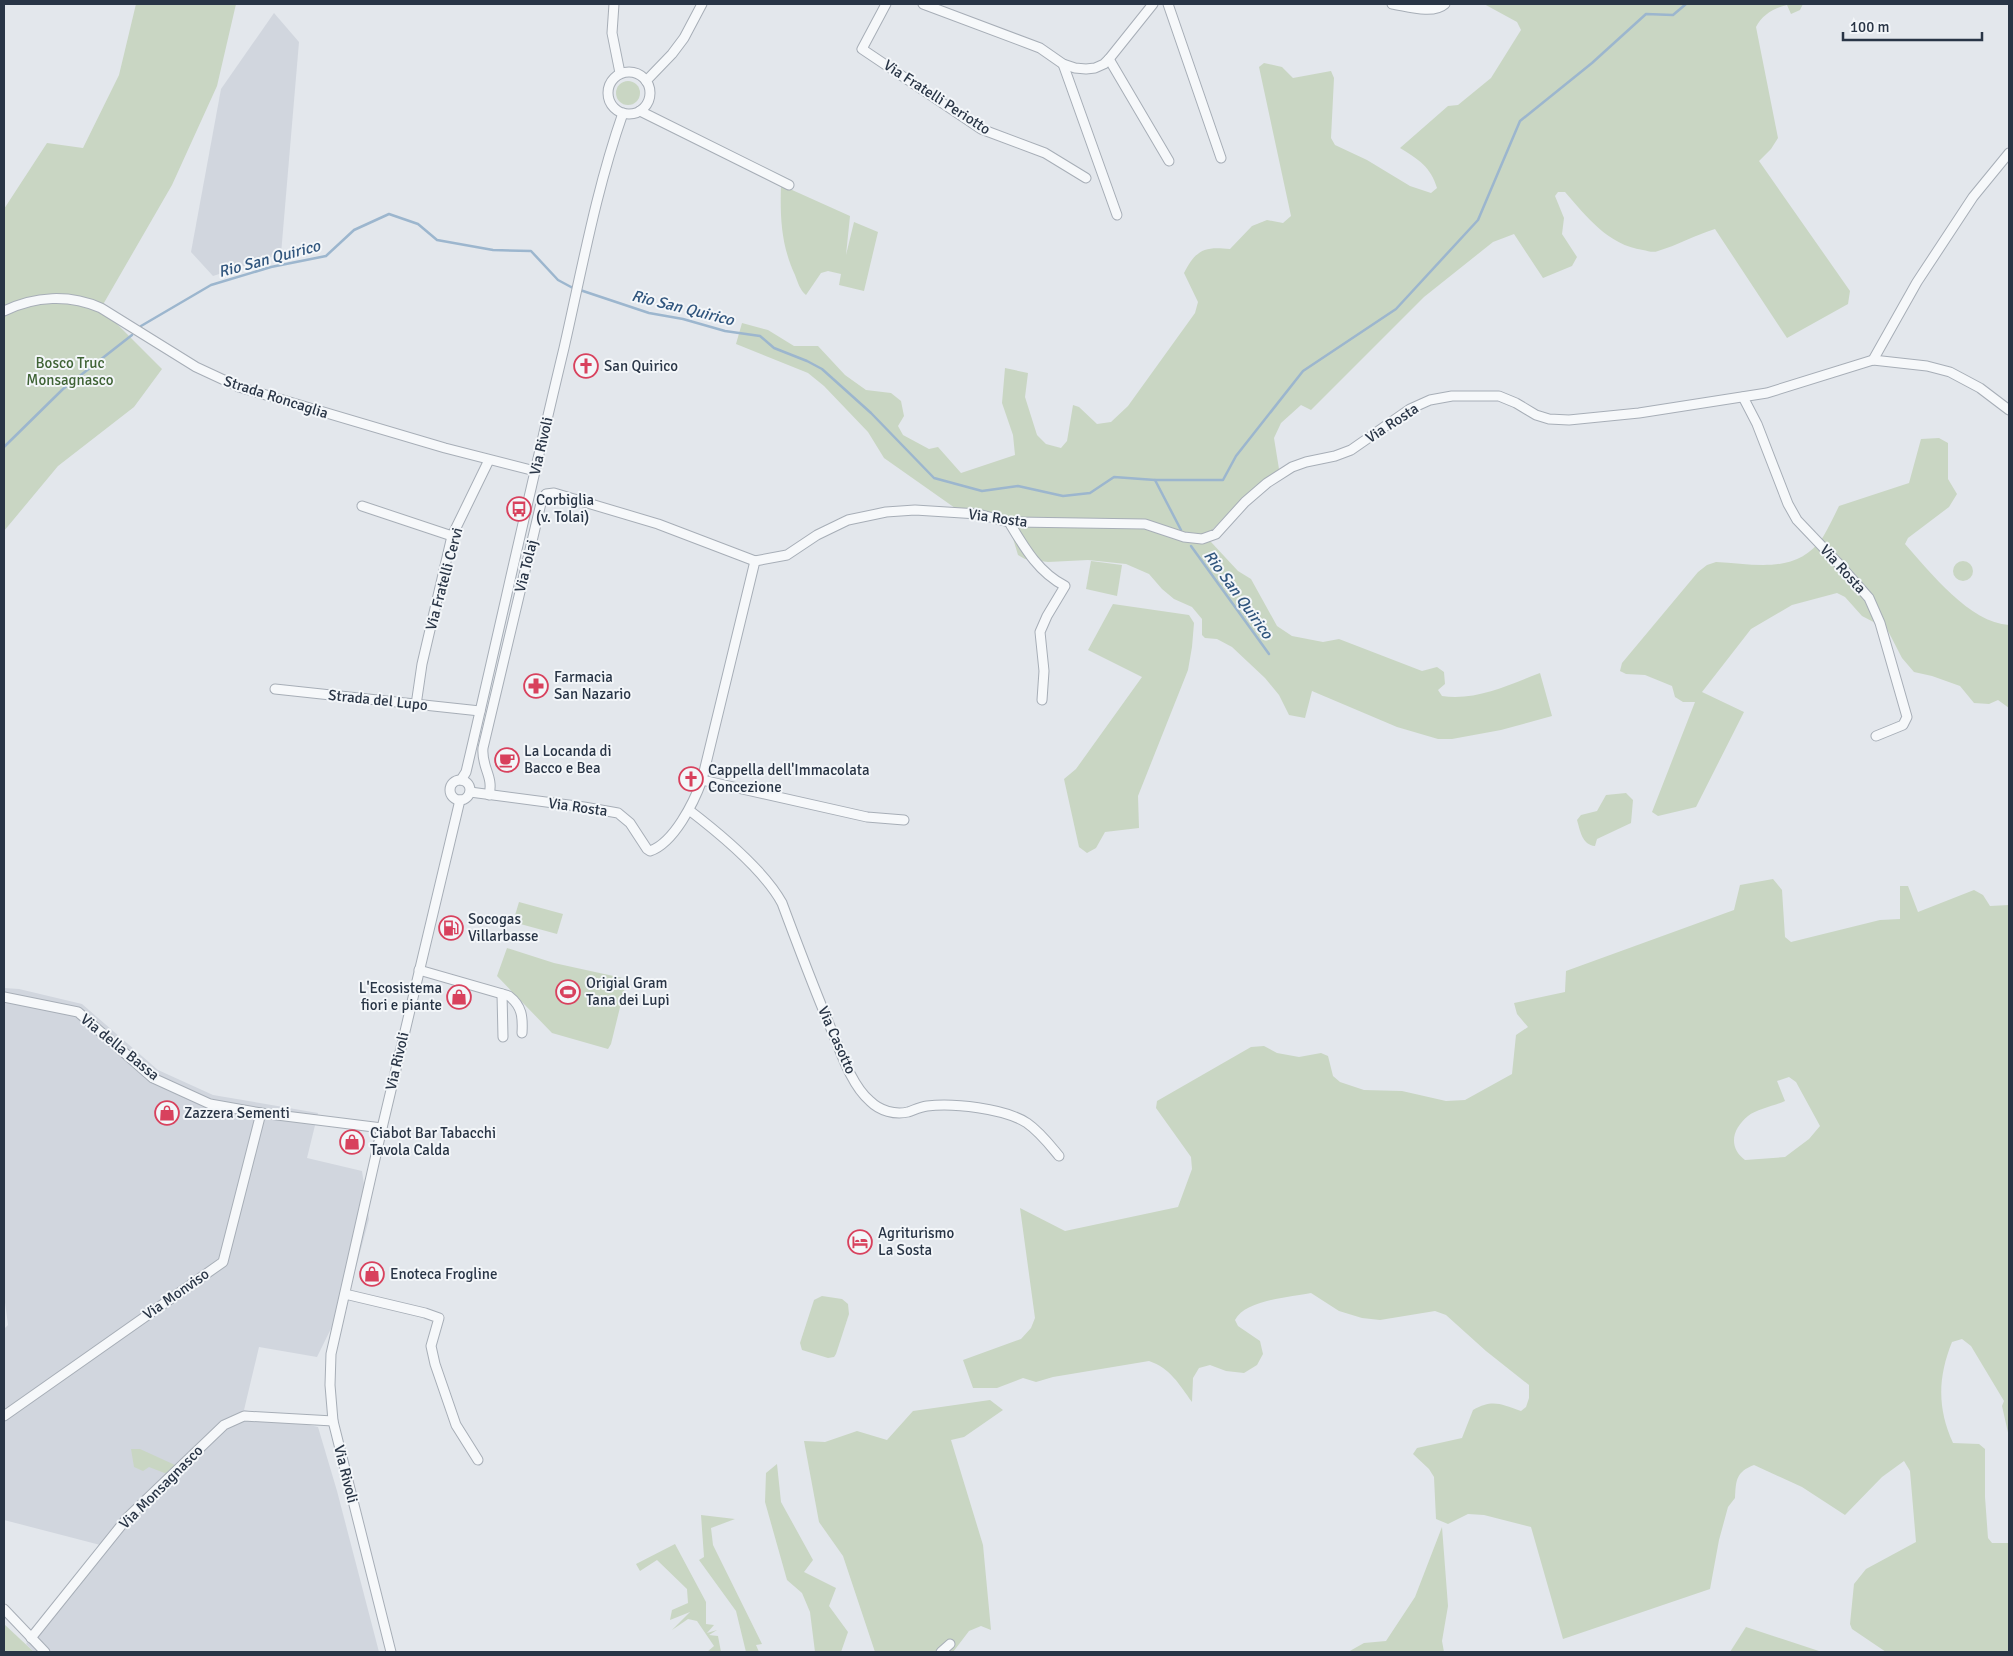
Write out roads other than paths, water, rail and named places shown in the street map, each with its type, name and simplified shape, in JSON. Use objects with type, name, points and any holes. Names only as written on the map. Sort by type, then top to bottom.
[{"type":"street","points":[[614,4],[612,33],[620,74]]},
{"type":"street","points":[[646,81],[672,54],[684,38],[702,4]]},
{"type":"street","name":"Via Fratelli Periotto","points":[[886,4],[862,49],[981,129],[1044,153],[1086,178]]},
{"type":"street","points":[[923,4],[1040,48],[1063,64],[1086,69],[1104,64],[1153,4]]},
{"type":"street","points":[[1168,4],[1221,158]]},
{"type":"street","points":[[1392,4],[1426,9],[1445,4]]},
{"type":"street","points":[[1109,59],[1169,161]]},
{"type":"street","points":[[1063,64],[1117,215]]},
{"type":"street","points":[[626,72],[638,73],[646,81],[650,94],[649,101],[640,111],[634,114],[622,113],[610,103],[608,93],[611,81],[620,74],[626,72]]},
{"type":"street","points":[[640,111],[789,185]]},
{"type":"street","name":"Via Rivoli","points":[[391,1652],[333,1421],[330,1385],[331,1354],[382,1128],[460,800],[451,795],[450,788],[452,783],[461,780],[466,772],[595,206],[609,152],[622,113]]},
{"type":"street","points":[[1873,360],[1917,282],[1973,197],[2009,153]]},
{"type":"street","name":"Strada Roncaglia","points":[[4,311],[34,300],[52,298],[69,298],[87,302],[101,308],[196,367],[225,382],[282,401],[489,460],[535,471]]},
{"type":"street","name":"Via Rosta","points":[[470,792],[618,813],[630,823],[650,851],[658,847],[668,838],[689,810],[702,780],[755,561],[786,556],[817,535],[848,520],[886,512],[915,510],[978,514],[1009,522],[1144,524],[1184,538],[1202,539],[1216,534],[1245,502],[1268,483],[1292,467],[1351,450],[1410,409],[1430,400],[1452,396],[1499,396],[1542,417],[1570,420],[1639,414],[1743,397],[1767,392],[1873,360],[1926,366],[1950,372],[1980,388],[2009,410]]},
{"type":"street","name":"Via Rosta","points":[[1743,397],[1757,424],[1788,504],[1797,520],[1869,598],[1880,622],[1907,717],[1903,725],[1876,736]]},
{"type":"street","name":"Via Fratelli Cervi","points":[[416,705],[422,664],[452,536],[489,460]]},
{"type":"street","name":"Via Tolaj","points":[[489,795],[491,780],[484,765],[483,748],[542,499],[546,494],[554,493],[658,524],[755,561]]},
{"type":"street","points":[[362,506],[452,536]]},
{"type":"street","points":[[1009,522],[1049,578],[1065,586],[1040,632],[1044,671],[1042,700]]},
{"type":"street","name":"Strada del Lupo","points":[[275,689],[480,711]]},
{"type":"street","points":[[460,800],[466,798],[470,792],[469,785],[461,780]]},
{"type":"street","points":[[702,780],[867,817],[904,820]]},
{"type":"street","name":"Via Casotto","points":[[689,810],[757,871],[774,890],[782,904],[840,1051],[858,1088],[870,1102],[894,1114],[926,1106],[957,1106],[998,1112],[1026,1123],[1042,1136],[1059,1156]]},
{"type":"street","points":[[419,970],[502,994],[514,1000],[522,1012],[522,1033]]},
{"type":"street","points":[[502,994],[503,1037]]},
{"type":"street","name":"Via della Bassa","points":[[4,997],[78,1012],[153,1078],[210,1104],[382,1128]]},
{"type":"street","name":"Via Monviso","points":[[4,1416],[223,1262],[261,1112]]},
{"type":"street","points":[[345,1294],[425,1312],[439,1318],[431,1346],[435,1364],[456,1426],[478,1460]]},
{"type":"street","name":"Via Monsagnasco","points":[[31,1638],[128,1516],[224,1425],[244,1416],[333,1421]]},
{"type":"street","points":[[4,1609],[45,1652]]},
{"type":"street","points":[[941,1652],[950,1644]]},
{"type":"waterway","points":[[1155,480],[1223,480],[1236,456],[1303,371],[1396,309],[1478,220],[1520,121],[1592,63],[1646,14],[1673,15],[1686,4]]},
{"type":"waterway","name":"Rio San Quirico","points":[[141,326],[211,285],[271,267],[326,256],[354,230],[389,214],[418,224],[437,240],[493,250],[531,251],[558,280],[571,287],[649,313],[683,319],[725,331],[760,336],[774,348],[822,369],[871,413],[934,478],[982,491],[1018,486],[1063,496],[1090,493],[1114,477],[1155,480],[1181,530]]},
{"type":"waterway","name":"Rio San Quirico","points":[[4,447],[63,389],[132,335]]},
{"type":"waterway","name":"Rio San Quirico","points":[[1191,546],[1269,654]]},
{"type":"place","name":"San Quirico","points":[[586,366]]},
{"type":"place","name":"Corbiglia (v. Tolai)","points":[[519,509]]},
{"type":"place","name":"Farmacia San Nazario","points":[[536,686]]},
{"type":"place","name":"La Locanda di Bacco e Bea","points":[[507,760]]},
{"type":"place","name":"Cappella dell'Immacolata Concezione","points":[[691,779]]},
{"type":"place","name":"Socogas Villarbasse","points":[[451,928]]},
{"type":"place","name":"Origial Gram Tana dei Lupi","points":[[568,992]]},
{"type":"place","name":"L'Ecosistema fiori e piante","points":[[459,997]]},
{"type":"place","name":"Zazzera Sementi","points":[[167,1113]]},
{"type":"place","name":"Ciabot Bar Tabacchi Tavola Calda","points":[[352,1142]]},
{"type":"place","name":"Agriturismo La Sosta","points":[[860,1242]]},
{"type":"place","name":"Enoteca Frogline","points":[[372,1274]]},
{"type":"park label","name":"Bosco Truc Monsagnasco","points":[[70,372]]}]
